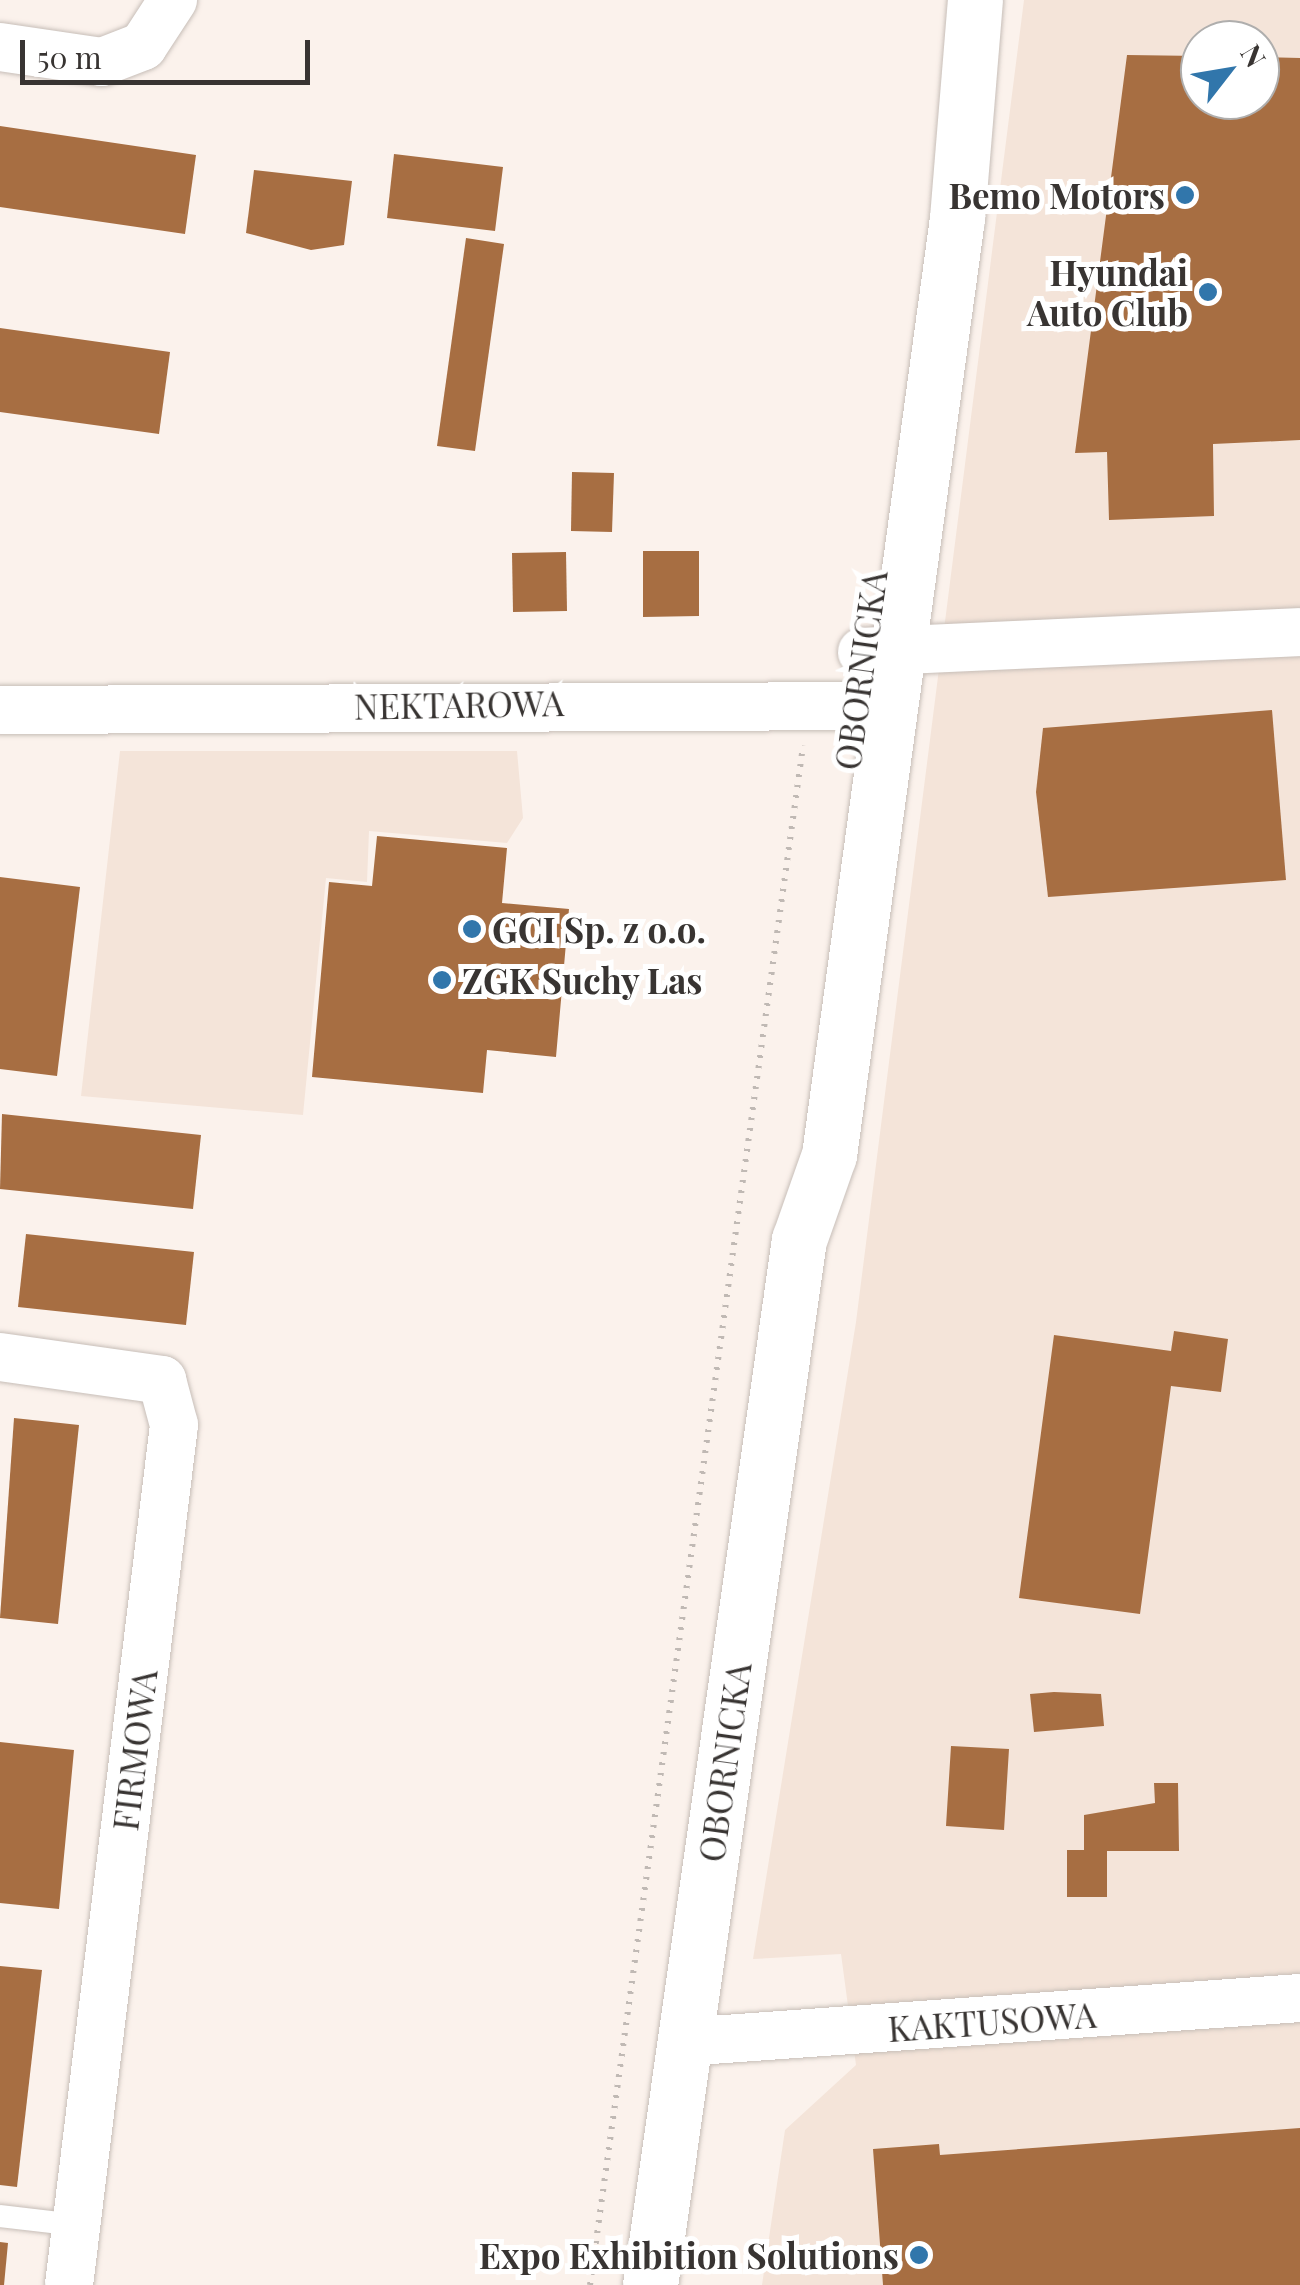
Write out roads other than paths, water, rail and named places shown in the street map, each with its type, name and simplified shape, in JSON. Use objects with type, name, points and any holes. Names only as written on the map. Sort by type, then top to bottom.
[{"type":"main road","name":"OBORNICKA","points":[[650,2285],[800,1240],[829,1155],[874,706],[956,218],[961,105],[975,0]]},
{"type":"street","points":[[0,47],[102,62],[143,46],[173,0]]},
{"type":"street","points":[[881,652],[1300,632]]},
{"type":"street","name":"NEKTAROWA","points":[[8,714],[874,706]]},
{"type":"street","name":"FIRMOWA","points":[[0,1357],[162,1380],[174,1425],[69,2285]]},
{"type":"street","name":"KAKTUSOWA","points":[[684,2042],[1300,1998]]},
{"type":"lane","points":[[0,2216],[77,2225]]},
{"type":"place","name":"Bemo Motors","points":[[1185,195]]},
{"type":"place","name":"Hyundai Auto Club","points":[[1208,292]]},
{"type":"place","name":"GCI Sp. z o.o.","points":[[472,929]]},
{"type":"place","name":"ZGK Suchy Las","points":[[442,980]]},
{"type":"place","name":"Expo Exhibition Solutions","points":[[919,2255]]}]
